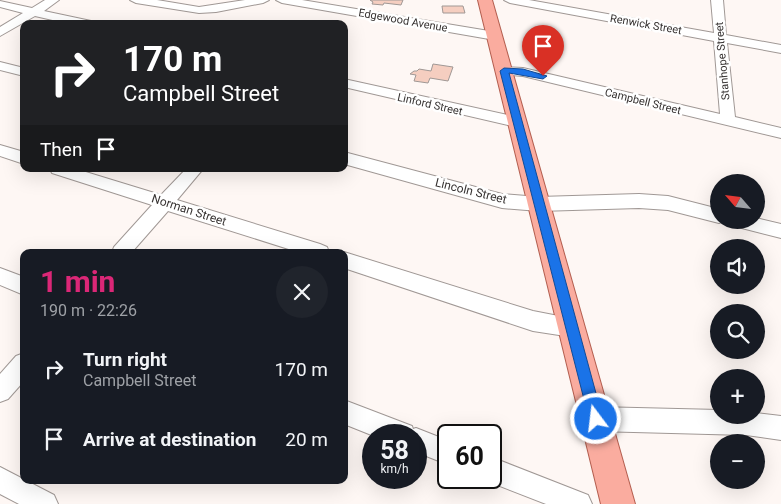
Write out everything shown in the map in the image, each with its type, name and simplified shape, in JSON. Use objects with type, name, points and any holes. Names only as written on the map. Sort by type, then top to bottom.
[{"type":"main road","points":[[484,0],[618,504]]},
{"type":"street","points":[[20,20],[53,0]]},
{"type":"street","points":[[136,0],[199,10],[216,9],[263,0]]},
{"type":"street","name":"Edgewood Avenue","points":[[282,0],[494,36]]},
{"type":"street","name":"Renwick Street","points":[[510,0],[781,49]]},
{"type":"street","name":"Stanhope Street","points":[[717,0],[728,122]]},
{"type":"street","points":[[0,4],[69,20]]},
{"type":"street","points":[[326,19],[335,9]]},
{"type":"street","points":[[0,32],[20,20]]},
{"type":"street","points":[[0,66],[20,71]]},
{"type":"street","name":"Campbell Street","points":[[504,71],[523,72],[781,134]]},
{"type":"street","name":"Linford Street","points":[[348,85],[517,122]]},
{"type":"street","points":[[0,150],[20,157]]},
{"type":"street","name":"Lincoln Street","points":[[348,159],[502,201],[539,204],[639,200],[668,203],[710,214]]},
{"type":"street","name":"Norman Street","points":[[67,172],[311,249]]},
{"type":"street","points":[[124,249],[192,172]]},
{"type":"street","points":[[765,227],[781,231]]},
{"type":"street","points":[[348,261],[533,321],[572,327]]},
{"type":"street","points":[[0,276],[20,284]]},
{"type":"street","points":[[0,391],[20,368]]},
{"type":"street","points":[[348,414],[375,424]]},
{"type":"street","points":[[596,419],[746,423],[781,428]]},
{"type":"street","points":[[502,474],[579,504]]},
{"type":"street","points":[[0,480],[45,504]]},
{"type":"building","points":[[370,0],[403,0],[401,5],[384,3],[383,5],[372,4],[373,2]]},
{"type":"building","points":[[442,6],[463,6],[465,13],[443,13]]},
{"type":"building","points":[[433,64],[453,67],[448,81],[430,78],[428,83],[414,81],[416,75],[410,74],[419,69],[431,71]]},
{"type":"route","points":[[543,76],[504,71],[596,419]]}]
